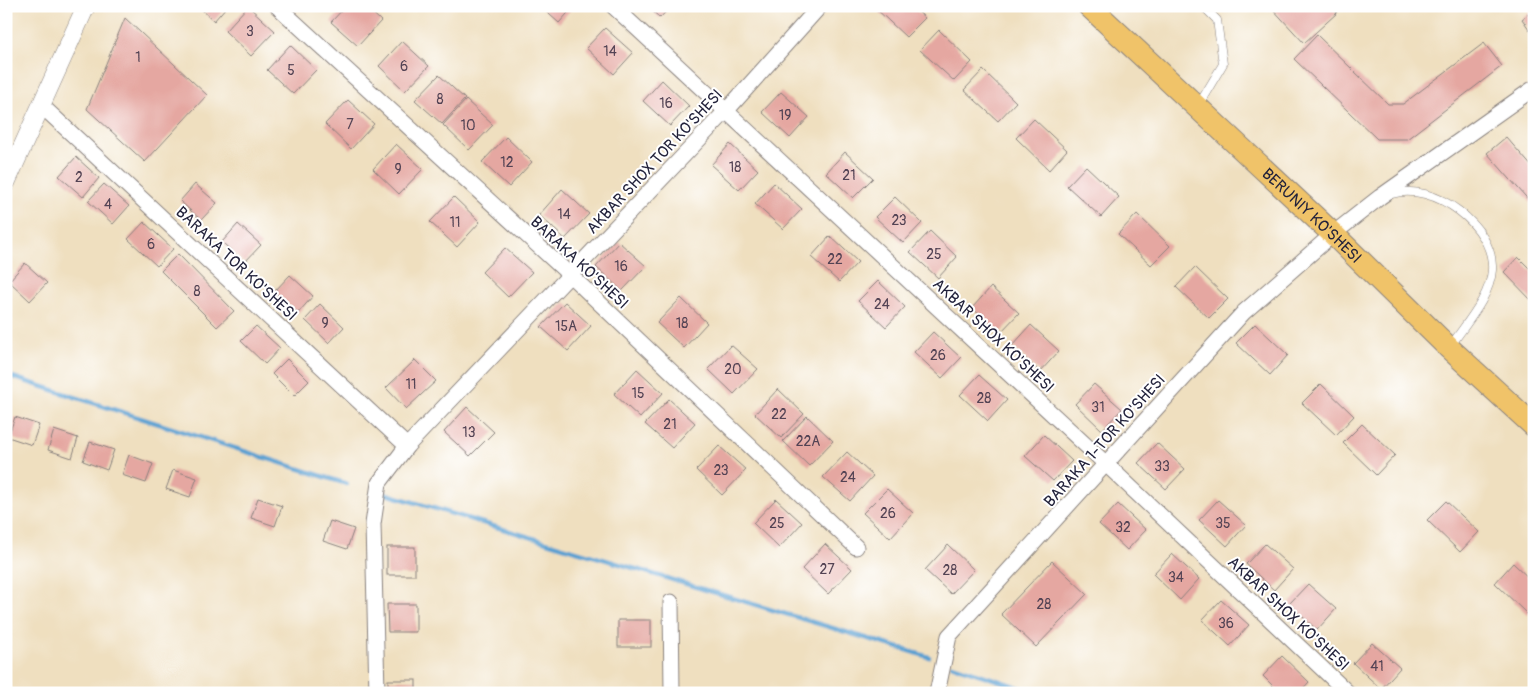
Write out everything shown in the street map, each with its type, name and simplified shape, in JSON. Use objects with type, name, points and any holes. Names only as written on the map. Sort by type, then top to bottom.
[{"type":"main road","name":"BERUNIY KO'SHESI","points":[[1089,6],[1333,234],[1449,348],[1534,426]]},
{"type":"street","points":[[6,183],[86,6]]},
{"type":"street","name":"BARAKA KO'SHESI","points":[[277,6],[570,275],[856,547]]},
{"type":"street","name":"AKBAR SHOX KO'SHESI","points":[[613,6],[1106,464],[1348,693]]},
{"type":"street","name":"AKBAR SHOX TOR KO'SHESI","points":[[378,693],[373,524],[379,483],[407,446],[727,110],[820,6]]},
{"type":"street","name":"BARAKA 1-TOR KO'SHESI","points":[[937,693],[949,636],[1244,312],[1333,234],[1380,197],[1534,88]]},
{"type":"street","name":"BARAKA TOR KO'SHESI","points":[[42,106],[407,446]]},
{"type":"street","points":[[671,602],[672,693]]},
{"type":"lane","points":[[1196,108],[1223,64],[1217,20],[1203,6]]},
{"type":"lane","points":[[1380,197],[1401,191],[1425,192],[1447,201],[1484,238],[1491,260],[1489,282],[1479,304],[1449,348]]},
{"type":"building","points":[[198,6],[227,6],[214,21]]},
{"type":"building","points":[[248,6],[275,31],[251,56],[225,31]]},
{"type":"building","points":[[346,6],[365,6],[381,21],[358,46],[331,22]]},
{"type":"building","points":[[540,6],[574,6],[559,23]]},
{"type":"building","points":[[647,6],[671,6],[660,18]]},
{"type":"building","points":[[873,6],[912,6],[925,18],[906,37]]},
{"type":"building","points":[[1270,6],[1331,6],[1337,13],[1304,43]]},
{"type":"building","points":[[1534,10],[1534,36],[1522,19]]},
{"type":"building","points":[[125,18],[207,95],[145,162],[87,109]]},
{"type":"building","points":[[605,28],[633,53],[614,74],[586,48]]},
{"type":"building","points":[[939,30],[972,62],[954,81],[920,50]]},
{"type":"building","points":[[1317,35],[1388,104],[1403,104],[1484,43],[1502,66],[1407,139],[1377,139],[1294,59]]},
{"type":"building","points":[[402,41],[429,66],[405,91],[379,66]]},
{"type":"building","points":[[290,45],[316,70],[293,94],[267,70]]},
{"type":"building","points":[[983,70],[1016,102],[998,121],[964,90]]},
{"type":"building","points":[[439,75],[465,99],[442,124],[415,100]]},
{"type":"building","points":[[662,80],[689,106],[670,126],[643,101]]},
{"type":"building","points":[[781,92],[809,117],[790,138],[762,112]]},
{"type":"building","points":[[348,100],[374,124],[351,149],[325,124]]},
{"type":"building","points":[[466,100],[493,125],[469,150],[443,125]]},
{"type":"building","points":[[1034,119],[1067,150],[1049,170],[1016,138]]},
{"type":"building","points":[[506,137],[532,162],[509,187],[482,162]]},
{"type":"building","points":[[1506,137],[1534,169],[1533,205],[1487,153]]},
{"type":"building","points":[[396,144],[423,169],[399,194],[373,169]]},
{"type":"building","points":[[730,144],[758,170],[739,190],[711,165]]},
{"type":"building","points":[[845,152],[873,178],[853,198],[826,173]]},
{"type":"building","points":[[76,157],[99,178],[83,197],[59,176]]},
{"type":"building","points":[[1086,166],[1119,197],[1101,217],[1067,186]]},
{"type":"building","points":[[774,183],[802,209],[783,229],[755,204]]},
{"type":"building","points":[[104,184],[129,206],[113,224],[88,201]]},
{"type":"building","points":[[195,184],[217,203],[201,220],[180,201]]},
{"type":"building","points":[[562,189],[589,214],[565,239],[539,215]]},
{"type":"building","points":[[454,197],[480,222],[457,247],[430,222]]},
{"type":"building","points":[[895,197],[922,223],[903,243],[875,217]]},
{"type":"building","points":[[1137,214],[1170,246],[1151,265],[1118,234]]},
{"type":"building","points":[[144,222],[173,249],[157,266],[128,239]]},
{"type":"building","points":[[238,224],[261,245],[244,263],[222,242]]},
{"type":"building","points":[[930,231],[957,257],[938,278],[910,252]]},
{"type":"building","points":[[830,236],[858,262],[839,282],[811,257]]},
{"type":"building","points":[[619,242],[646,266],[622,291],[596,267]]},
{"type":"building","points":[[505,248],[532,272],[508,297],[482,272]]},
{"type":"building","points":[[178,254],[234,311],[217,327],[161,271]]},
{"type":"building","points":[[1518,257],[1534,273],[1534,303],[1504,272]]},
{"type":"building","points":[[25,263],[47,283],[30,301],[9,281]]},
{"type":"building","points":[[1195,267],[1228,299],[1209,318],[1176,287]]},
{"type":"building","points":[[290,275],[313,296],[298,313],[274,292]]},
{"type":"building","points":[[878,281],[905,307],[886,327],[858,301]]},
{"type":"building","points":[[991,287],[1019,313],[1000,333],[972,308]]},
{"type":"building","points":[[681,298],[707,323],[684,348],[657,323]]},
{"type":"building","points":[[565,302],[591,326],[568,351],[541,327]]},
{"type":"building","points":[[320,304],[344,327],[329,343],[305,320]]},
{"type":"building","points":[[1255,324],[1288,355],[1270,375],[1236,343]]},
{"type":"building","points":[[1031,325],[1059,351],[1040,372],[1012,346]]},
{"type":"building","points":[[256,326],[280,348],[265,364],[241,341]]},
{"type":"building","points":[[933,332],[961,358],[942,378],[914,352]]},
{"type":"building","points":[[731,345],[758,369],[734,394],[708,369]]},
{"type":"building","points":[[287,359],[309,381],[294,396],[272,374]]},
{"type":"building","points":[[415,360],[436,381],[406,409],[386,388]]},
{"type":"building","points":[[637,369],[663,393],[640,418],[614,394]]},
{"type":"building","points":[[979,375],[1007,400],[988,421],[960,395]]},
{"type":"building","points":[[1094,384],[1122,409],[1102,430],[1075,404]]},
{"type":"building","points":[[1321,384],[1354,416],[1336,435],[1302,403]]},
{"type":"building","points":[[778,389],[804,414],[781,438],[755,414]]},
{"type":"building","points":[[669,399],[695,423],[672,448],[645,424]]},
{"type":"building","points":[[467,407],[494,432],[470,456],[444,432]]},
{"type":"building","points":[[807,416],[833,441],[809,466],[783,441]]},
{"type":"building","points":[[15,417],[39,425],[32,445],[8,437]]},
{"type":"building","points":[[1362,424],[1395,455],[1376,475],[1343,443]]},
{"type":"building","points":[[54,430],[78,438],[72,458],[48,450]]},
{"type":"building","points":[[1044,435],[1072,461],[1053,481],[1025,456]]},
{"type":"building","points":[[90,442],[114,450],[107,470],[83,461]]},
{"type":"building","points":[[1157,443],[1185,469],[1166,489],[1138,463]]},
{"type":"building","points":[[719,446],[746,470],[722,495],[696,470]]},
{"type":"building","points":[[847,452],[873,476],[850,501],[823,477]]},
{"type":"building","points":[[129,455],[153,464],[146,483],[122,475]]},
{"type":"building","points":[[173,470],[197,478],[190,497],[166,489]]},
{"type":"building","points":[[887,489],[913,513],[890,538],[863,513]]},
{"type":"building","points":[[258,498],[282,506],[275,526],[251,518]]},
{"type":"building","points":[[776,499],[802,523],[779,548],[753,523]]},
{"type":"building","points":[[1218,500],[1246,525],[1227,546],[1199,520]]},
{"type":"building","points":[[1446,501],[1479,532],[1460,552],[1427,520]]},
{"type":"building","points":[[1118,504],[1146,530],[1127,550],[1099,524]]},
{"type":"building","points":[[330,521],[354,529],[347,549],[323,541]]},
{"type":"building","points":[[825,544],[852,569],[828,594],[802,569]]},
{"type":"building","points":[[1265,544],[1293,569],[1274,590],[1246,564]]},
{"type":"building","points":[[948,545],[974,570],[951,594],[925,570]]},
{"type":"building","points":[[387,547],[415,547],[415,575],[387,575]]},
{"type":"building","points":[[1172,554],[1199,579],[1180,600],[1153,574]]},
{"type":"building","points":[[1052,561],[1087,594],[1036,647],[1001,614]]},
{"type":"building","points":[[1513,563],[1534,583],[1534,608],[1528,615],[1495,583]]},
{"type":"building","points":[[1308,584],[1336,609],[1317,630],[1289,604]]},
{"type":"building","points":[[1221,600],[1249,625],[1230,646],[1202,620]]},
{"type":"building","points":[[387,604],[416,604],[416,632],[388,632]]},
{"type":"building","points":[[618,620],[651,620],[651,647],[618,647]]},
{"type":"building","points":[[1372,643],[1400,668],[1381,689],[1353,663]]},
{"type":"building","points":[[1282,656],[1309,682],[1299,693],[1280,693],[1263,676]]},
{"type":"building","points":[[388,680],[416,680],[416,693],[388,693]]},
{"type":"waterway","points":[[6,375],[347,484]]},
{"type":"waterway","points":[[380,492],[929,657]]},
{"type":"waterway","points":[[952,665],[1035,693]]}]
